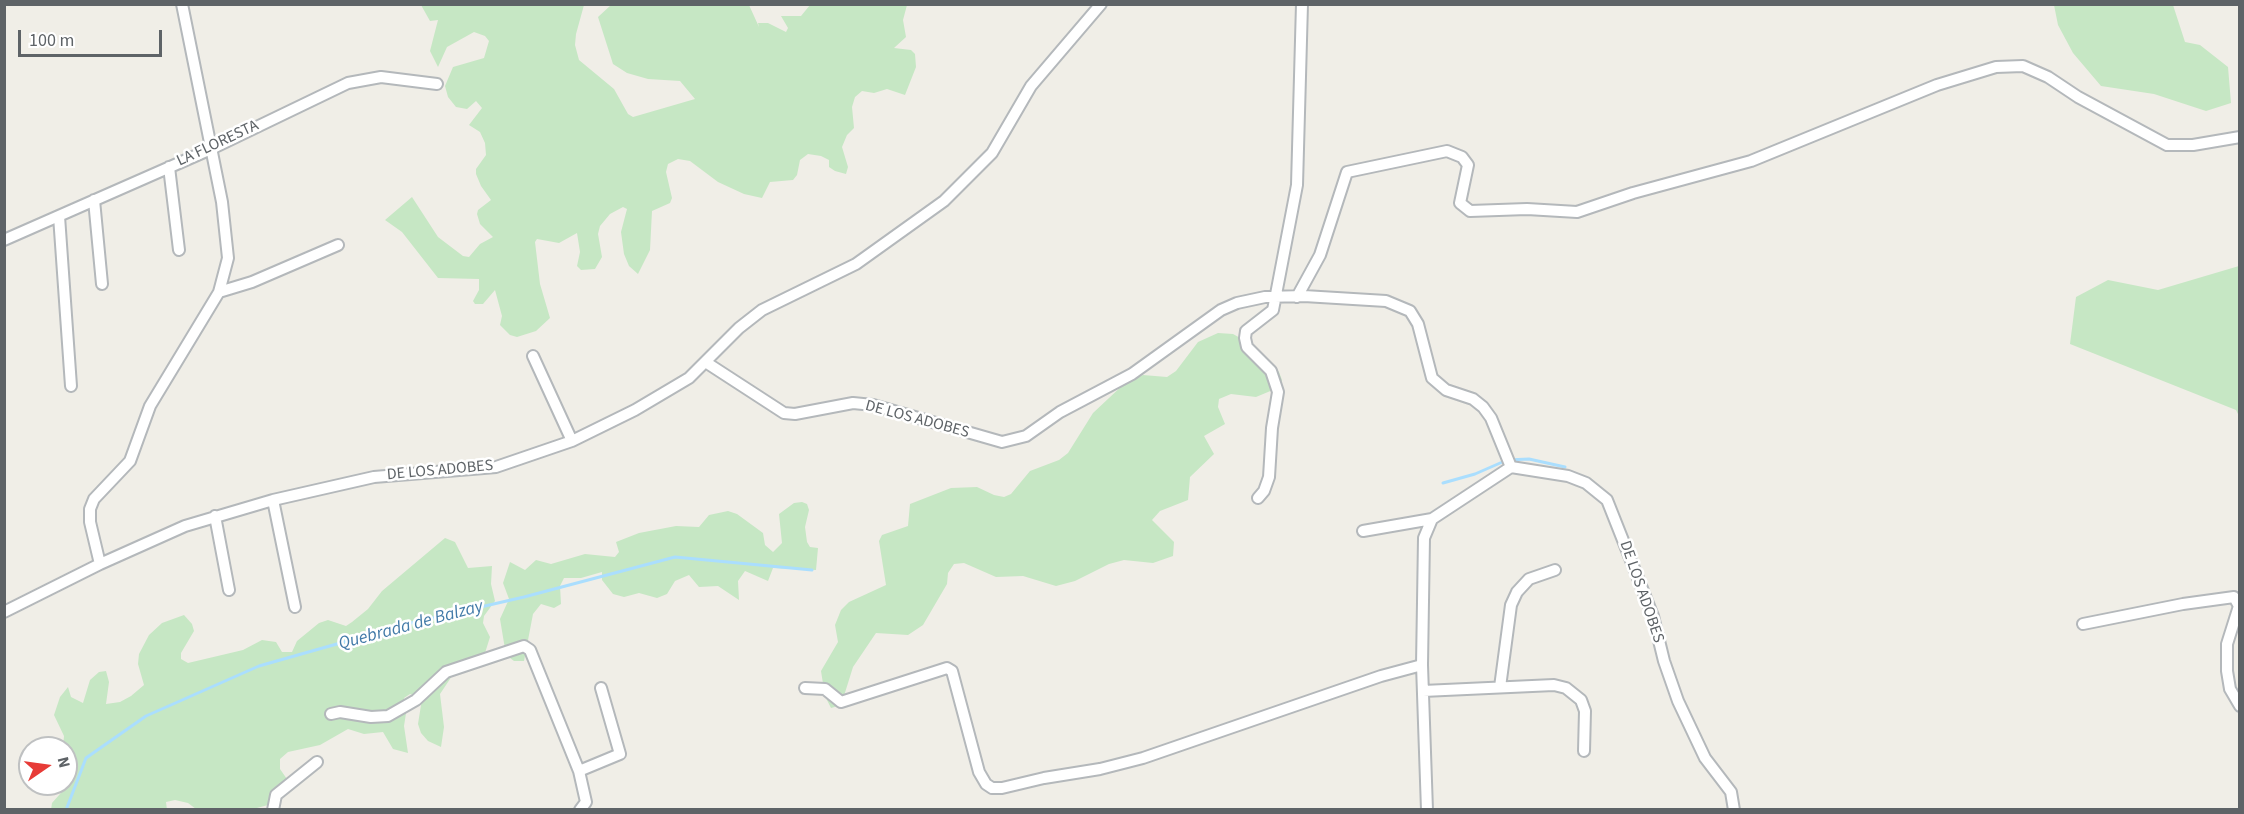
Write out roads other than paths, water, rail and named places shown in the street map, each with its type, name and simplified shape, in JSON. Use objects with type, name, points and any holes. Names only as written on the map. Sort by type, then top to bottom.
[{"type":"street","points":[[99,564],[90,522],[90,510],[94,499],[130,460],[150,406],[219,292],[228,258],[222,202],[182,4]]},
{"type":"street","points":[[707,363],[739,328],[762,310],[856,264],[944,201],[992,153],[1031,87],[1101,4]]},
{"type":"street","points":[[1258,498],[1264,491],[1269,477],[1272,428],[1278,392],[1271,371],[1247,347],[1245,338],[1246,331],[1274,310],[1299,167],[1302,4]]},
{"type":"street","points":[[1297,297],[1320,255],[1347,172],[1447,151],[1462,157],[1468,165],[1460,203],[1470,211],[1527,209],[1577,212],[1633,193],[1751,161],[1937,86],[1996,67],[2023,66],[2048,77],[2078,97],[2167,145],[2193,145],[2240,137]]},
{"type":"street","name":"LA FLORESTA","points":[[4,240],[211,149],[348,83],[381,77],[437,84]]},
{"type":"street","points":[[170,167],[179,250]]},
{"type":"street","points":[[94,200],[102,284]]},
{"type":"street","points":[[59,216],[71,386]]},
{"type":"street","points":[[219,292],[252,282],[338,245]]},
{"type":"street","name":"DE LOS ADOBES","points":[[4,612],[99,564],[185,526],[215,516],[374,477],[486,470],[572,441],[644,405],[689,378],[707,363],[784,413],[795,414],[853,403],[873,405],[988,440],[1009,441],[1026,436],[1060,412],[1132,374],[1221,310],[1237,303],[1275,297],[1386,301],[1410,311],[1418,324],[1432,378],[1446,390],[1473,399],[1483,407],[1491,418],[1510,465],[1577,479],[1586,483],[1607,501],[1653,616],[1664,661],[1678,701],[1705,758],[1731,792],[1734,810]]},
{"type":"street","points":[[534,356],[572,441]]},
{"type":"street","points":[[1427,810],[1422,665],[1422,547],[1427,526],[1432,519],[1510,465]]},
{"type":"street","points":[[273,500],[295,607]]},
{"type":"street","points":[[215,516],[229,590]]},
{"type":"street","points":[[1363,531],[1432,519]]},
{"type":"street","points":[[1500,687],[1511,605],[1517,591],[1529,579],[1555,570]]},
{"type":"street","points":[[2083,624],[2183,604],[2234,597],[2239,606],[2227,644],[2227,671],[2230,688],[2240,706]]},
{"type":"street","points":[[331,714],[340,712],[371,717],[388,716],[416,700],[446,672],[524,646],[530,650],[579,771],[586,802],[580,810]]},
{"type":"street","points":[[805,688],[825,689],[837,702],[841,702],[947,668],[952,671],[979,772],[986,784],[992,788],[1002,788],[1044,778],[1101,769],[1143,758],[1381,676],[1422,665]]},
{"type":"street","points":[[1423,691],[1554,685],[1566,688],[1581,700],[1585,711],[1584,751]]},
{"type":"street","points":[[579,771],[620,754],[601,688]]},
{"type":"street","points":[[273,810],[276,795],[317,762]]},
{"type":"waterway","points":[[1443,483],[1475,474],[1507,460],[1529,459],[1565,467]]},
{"type":"waterway","name":"Quebrada de Balzay","points":[[66,810],[86,758],[146,716],[259,666],[411,623],[524,597],[675,557],[812,570]]}]
